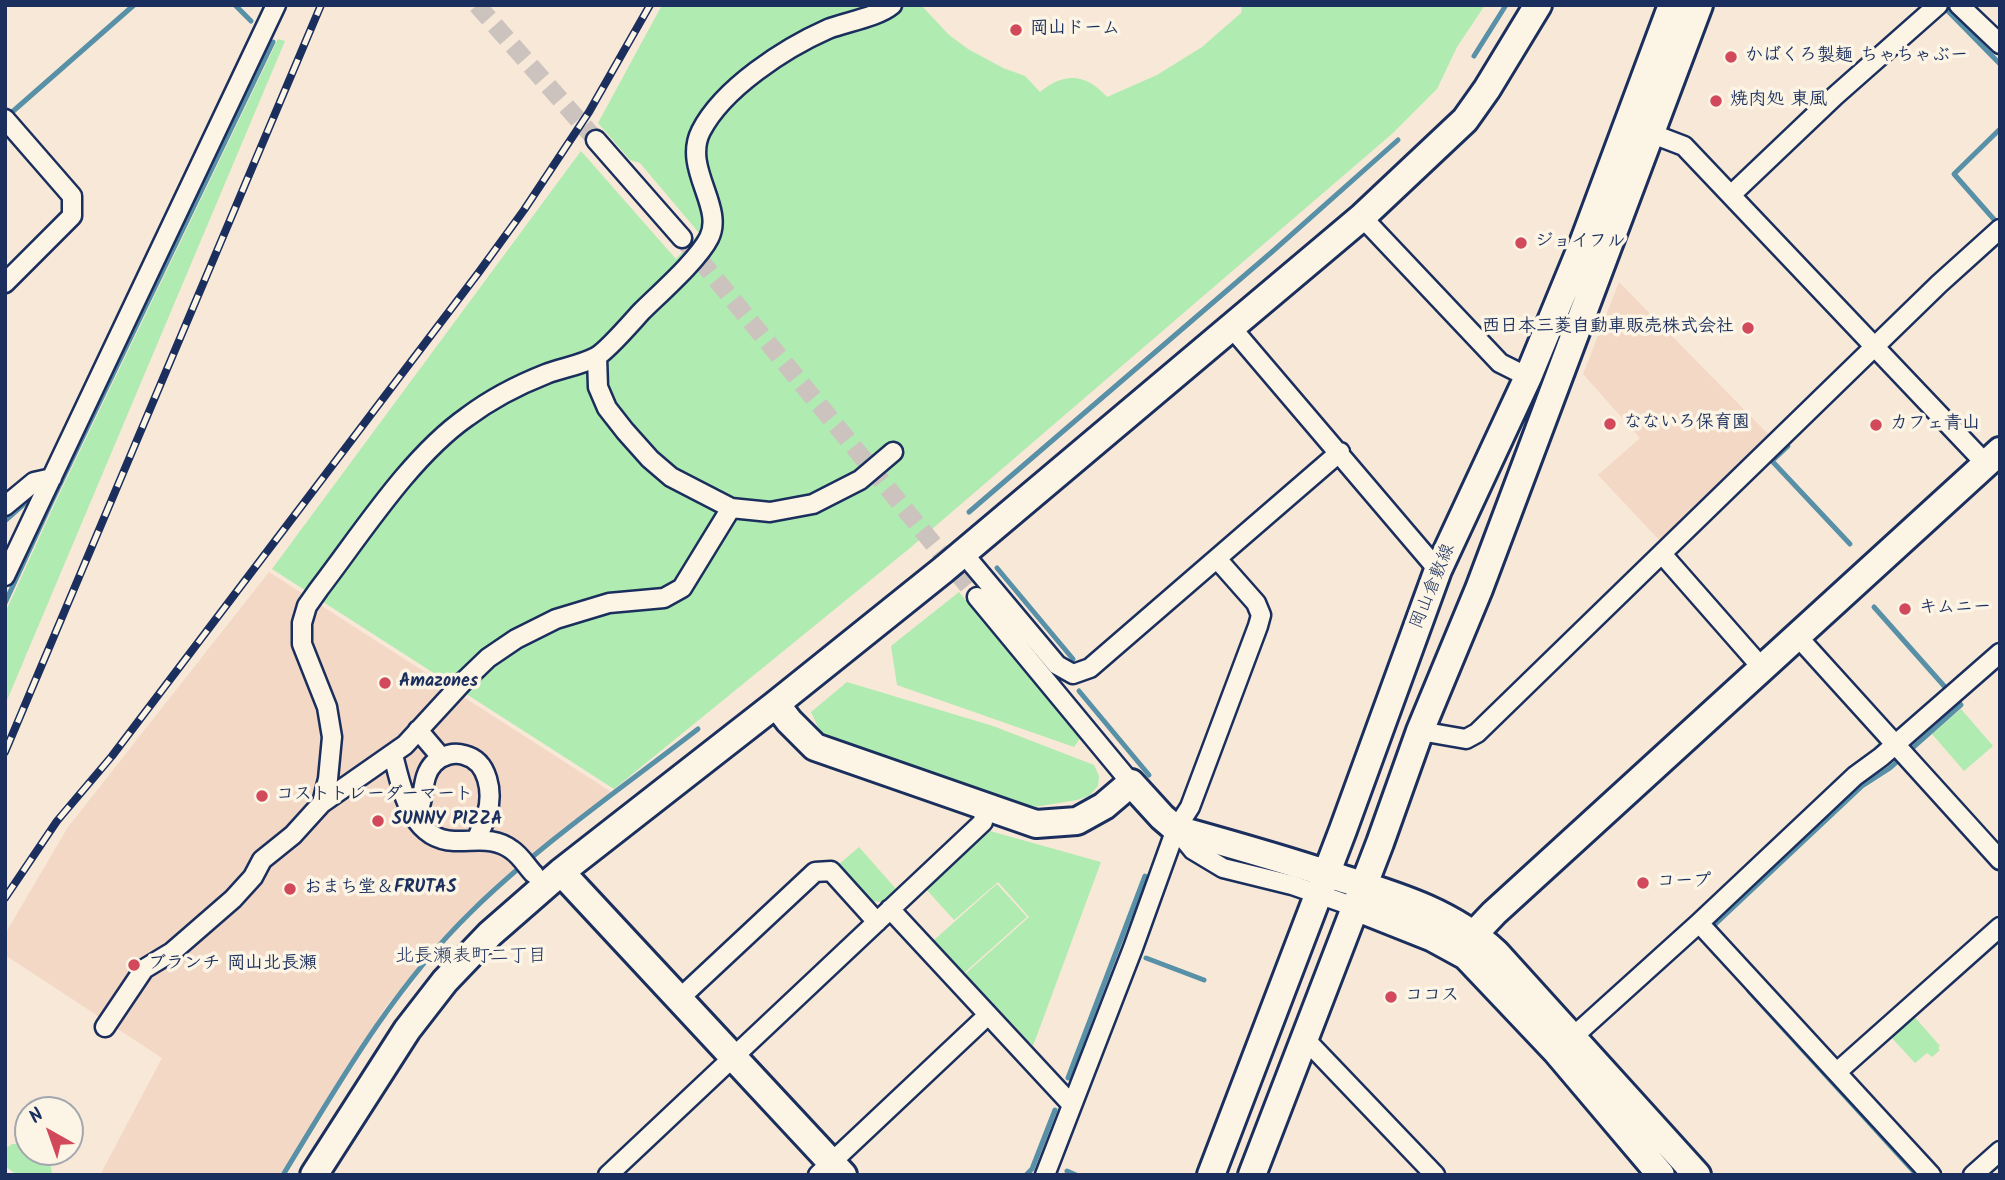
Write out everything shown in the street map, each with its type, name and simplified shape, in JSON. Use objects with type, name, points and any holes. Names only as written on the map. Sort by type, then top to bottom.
[{"type":"street","points":[[5,576],[276,5]]},
{"type":"street","points":[[322,803],[328,779],[332,737],[327,707],[302,644],[302,623],[307,606],[419,458],[442,437],[467,416],[506,392],[544,375],[597,357],[682,271],[709,239],[713,224],[700,178],[697,145],[712,114],[735,90],[761,68],[799,44],[828,29],[892,5]]},
{"type":"street","points":[[314,1175],[407,1030],[445,981],[490,934],[561,872],[963,553],[1362,216],[1465,120],[1538,5]]},
{"type":"street","name":"岡山倉敷線","points":[[1211,1175],[1438,570],[1528,377],[1582,246],[1672,5]]},
{"type":"street","points":[[1252,1175],[1420,731],[1479,589],[1699,5]]},
{"type":"street","points":[[1732,194],[1843,89],[1938,5]]},
{"type":"street","points":[[1964,7],[2000,44]]},
{"type":"street","points":[[5,119],[72,196],[72,216],[5,284]]},
{"type":"street","points":[[1465,942],[1993,457],[1875,347],[1684,146],[1650,132]]},
{"type":"street","points":[[596,140],[682,238]]},
{"type":"street","points":[[1362,216],[1500,363],[1528,377]]},
{"type":"street","points":[[1420,731],[1466,738],[1477,733],[2000,229]]},
{"type":"street","points":[[1231,327],[1438,570]]},
{"type":"street","points":[[597,357],[598,387],[607,408],[649,459],[671,477],[731,508],[770,512],[813,504],[860,480],[893,452]]},
{"type":"street","points":[[963,553],[1057,665],[1073,674],[1090,668],[1218,560],[1339,452]]},
{"type":"street","points":[[5,506],[34,482],[52,478]]},
{"type":"street","points":[[105,1027],[144,969],[172,952],[233,900],[253,877],[262,860],[293,835],[322,803],[405,746],[488,658],[516,639],[569,615],[608,603],[664,597],[682,588],[731,508]]},
{"type":"street","points":[[1662,554],[1763,669]]},
{"type":"street","points":[[1045,1175],[1176,828],[1191,807],[1261,615],[1256,603],[1218,560]]},
{"type":"street","points":[[977,597],[1162,817],[1176,828],[1359,896],[1391,919],[1465,942],[1476,965],[1564,1044],[1697,1175]]},
{"type":"street","points":[[1797,637],[2000,860]]},
{"type":"street","points":[[1564,1044],[1705,928],[1855,776],[1902,750],[1952,694],[1997,662]]},
{"type":"street","points":[[776,704],[815,747],[1035,824],[1077,821],[1104,806],[1131,783]]},
{"type":"street","points":[[418,730],[441,757]]},
{"type":"street","points":[[414,818],[421,809],[427,773],[433,764],[441,757],[451,754],[471,757],[485,771],[489,800],[488,814],[477,839]]},
{"type":"street","points":[[393,755],[404,795],[414,818],[422,827],[436,838],[497,842],[512,850],[528,868]]},
{"type":"street","points":[[608,1175],[983,822],[985,805]]},
{"type":"street","points":[[680,999],[815,872],[831,871],[988,1015],[1072,1105]]},
{"type":"street","points":[[561,872],[734,1056],[831,1171],[988,1015]]},
{"type":"street","points":[[1837,1072],[2000,927]]},
{"type":"street","points":[[1705,928],[1931,1175]]},
{"type":"street","points":[[1305,1039],[1435,1174]]},
{"type":"street","points":[[1564,1044],[1661,1175]]},
{"type":"street","points":[[1973,1175],[2000,1150]]},
{"type":"shaded area","points":[[1619,282],[1771,437],[1661,542],[1598,475],[1640,438],[1583,374]]},
{"type":"shaded area","name":"ブランチ 岡山北長瀬","points":[[269,572],[613,793],[473,907],[422,963],[385,1008],[280,1175],[100,1175],[162,1058],[5,955],[5,934],[68,827]]},
{"type":"green space","points":[[662,5],[921,5],[949,35],[968,49],[1003,68],[1025,76],[1040,92],[1058,81],[1075,78],[1091,83],[1107,97],[1157,75],[1202,47],[1241,13],[1242,5],[1485,5],[1457,47],[1437,89],[1393,133],[910,548],[614,789],[272,569],[581,151],[676,259],[699,233],[640,163],[630,160],[598,123]]},
{"type":"green space","points":[[278,39],[285,41],[5,705],[5,613]]},
{"type":"green space","points":[[959,592],[1081,737],[1074,747],[897,685],[891,646]]},
{"type":"green space","points":[[847,682],[993,726],[1094,765],[1099,776],[1098,786],[1089,796],[1077,800],[1029,808],[837,746],[820,731],[811,712]]},
{"type":"green space","points":[[1961,709],[1993,746],[1964,771],[1932,734]]},
{"type":"green space","points":[[990,831],[1101,862],[1033,1046],[965,974],[1029,917],[998,882],[954,920],[925,888]]},
{"type":"green space","points":[[859,847],[896,889],[881,902],[870,901],[838,865]]},
{"type":"green space","points":[[997,884],[1027,917],[964,973],[934,940]]},
{"type":"green space","points":[[1913,1015],[1940,1046],[1940,1050],[1932,1057],[1927,1053],[1915,1063],[1890,1036]]},
{"type":"green space","points":[[14,1144],[14,1166],[50,1166],[52,1175],[17,1175],[5,1166],[5,1149]]},
{"type":"waterway","points":[[11,113],[134,5]]},
{"type":"waterway","points":[[235,5],[251,21]]},
{"type":"waterway","points":[[1474,56],[1506,5]]},
{"type":"waterway","points":[[1942,5],[2000,64]]},
{"type":"waterway","points":[[5,603],[273,42]]},
{"type":"waterway","points":[[1998,224],[1954,174],[2000,129]]},
{"type":"waterway","points":[[969,512],[1398,140]]},
{"type":"waterway","points":[[1788,446],[1772,461],[1850,544]]},
{"type":"waterway","points":[[5,521],[31,498]]},
{"type":"waterway","points":[[997,568],[1073,659]]},
{"type":"waterway","points":[[1709,930],[1862,786],[1890,768],[1961,705],[1874,607]]},
{"type":"waterway","points":[[1079,691],[1149,775]]},
{"type":"waterway","points":[[283,1175],[392,1004],[443,941],[524,864],[698,729]]},
{"type":"waterway","points":[[1068,1078],[1145,876]]},
{"type":"waterway","points":[[1146,958],[1204,980]]},
{"type":"waterway","points":[[1749,991],[1917,1175]]},
{"type":"waterway","points":[[1026,1175],[1032,1169],[1055,1110]]},
{"type":"waterway","points":[[1067,1171],[1076,1175]]},
{"type":"tunnel","points":[[477,5],[596,140]]},
{"type":"tunnel","points":[[682,238],[977,597]]},
{"type":"railway","points":[[5,752],[321,5]]},
{"type":"railway","points":[[5,898],[57,821],[112,756],[524,210],[589,112],[650,5]]},
{"type":"place","name":"岡山ドーム","points":[[1016,30]]},
{"type":"place","name":"かばくろ製麺 ちゃちゃぶー","points":[[1731,57]]},
{"type":"place","name":"焼肉処 東風","points":[[1716,101]]},
{"type":"place","name":"ジョイフル","points":[[1521,243]]},
{"type":"place","name":"西日本三菱自動車販売株式会社","points":[[1748,328]]},
{"type":"place","name":"なないろ保育園","points":[[1610,424]]},
{"type":"place","name":"カフェ青山","points":[[1876,425]]},
{"type":"place","name":"キムニー","points":[[1905,609]]},
{"type":"place","name":"Amazones","points":[[385,683]]},
{"type":"place","name":"コストトレーダーマート","points":[[262,796]]},
{"type":"place","name":"SUNNY PIZZA","points":[[378,821]]},
{"type":"place","name":"コープ","points":[[1643,883]]},
{"type":"place","name":"おまち堂＆FRUTAS","points":[[290,889]]},
{"type":"place","name":"ブランチ 岡山北長瀬","points":[[134,965]]},
{"type":"place","name":"ココス","points":[[1391,997]]},
{"type":"district","name":"北長瀬表町二丁目","points":[[471,958]]}]
